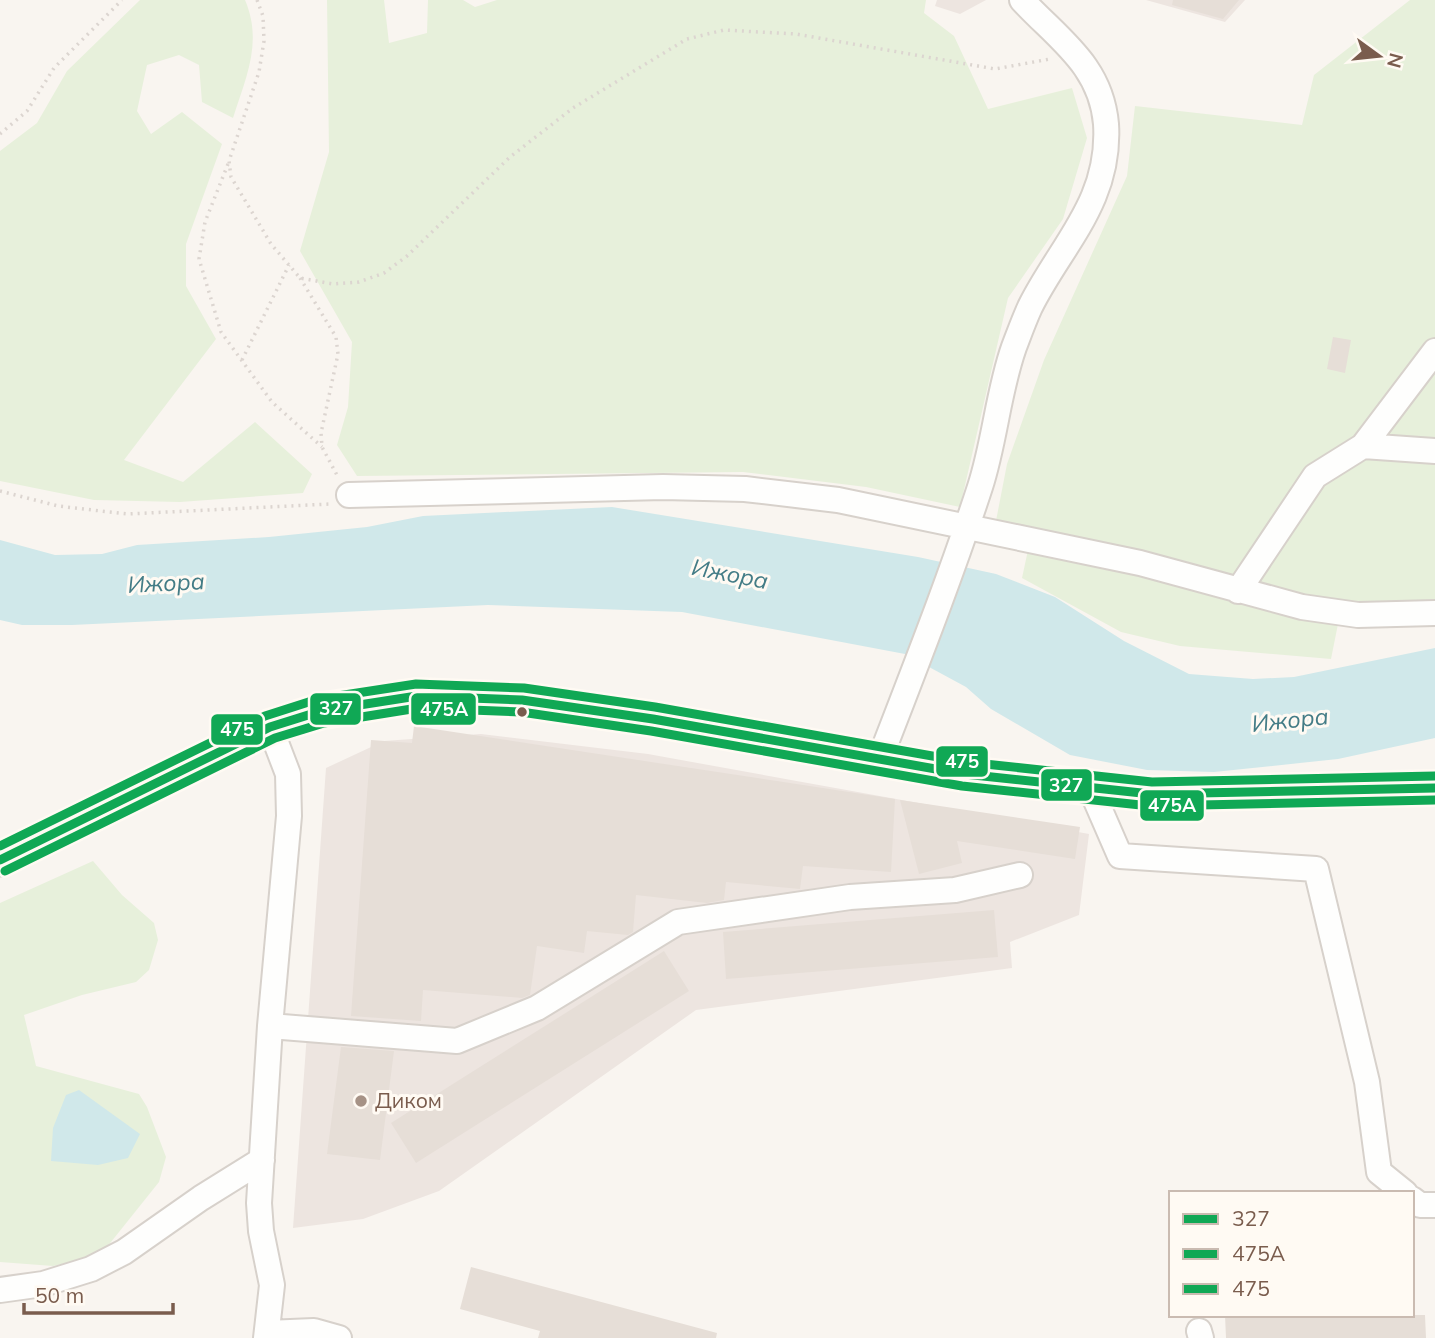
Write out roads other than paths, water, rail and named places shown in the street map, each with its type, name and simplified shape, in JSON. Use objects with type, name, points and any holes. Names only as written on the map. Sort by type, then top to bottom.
[{"type":"main road","points":[[0,860],[270,727],[321,711],[417,696],[522,700],[653,719],[964,774],[1151,794],[1435,788]]},
{"type":"street","points":[[879,761],[981,484],[1017,340],[1030,307],[1073,240],[1088,210],[1104,160],[1106,124],[1099,92],[1076,50],[1022,0]]},
{"type":"street","points":[[1238,591],[1315,475],[1363,446],[1435,351]]},
{"type":"street","points":[[1363,446],[1435,452]]},
{"type":"street","points":[[349,495],[663,487],[745,489],[838,500],[965,529],[1140,563],[1302,607],[1358,615],[1435,613]]},
{"type":"street","points":[[270,727],[288,774],[289,816],[270,1026],[262,1160],[261,1231],[272,1285],[267,1336],[314,1331],[339,1338]]},
{"type":"street","points":[[1090,787],[1120,856],[1316,869],[1367,1083],[1379,1172],[1403,1191]]},
{"type":"street","points":[[270,1026],[457,1041],[537,1009],[678,922],[850,897],[956,890],[1020,876]]},
{"type":"street","points":[[0,1290],[43,1284],[91,1269],[124,1252],[262,1160]]},
{"type":"street","points":[[1414,1200],[1420,1205],[1435,1205]]},
{"type":"water","name":"Ижора","points":[[612,507],[918,557],[996,574],[1055,597],[1124,641],[1189,674],[1253,679],[1294,677],[1435,648],[1435,738],[1338,759],[1214,772],[1147,770],[1070,755],[991,709],[966,687],[905,654],[682,612],[488,605],[72,625],[22,625],[0,620],[0,540],[55,555],[102,554],[137,545],[269,537],[367,527],[423,516]]},
{"type":"water","points":[[79,1090],[140,1134],[128,1158],[98,1165],[51,1161],[53,1128],[66,1095]]},
{"type":"place","name":"Диком","points":[[361,1101]]}]
